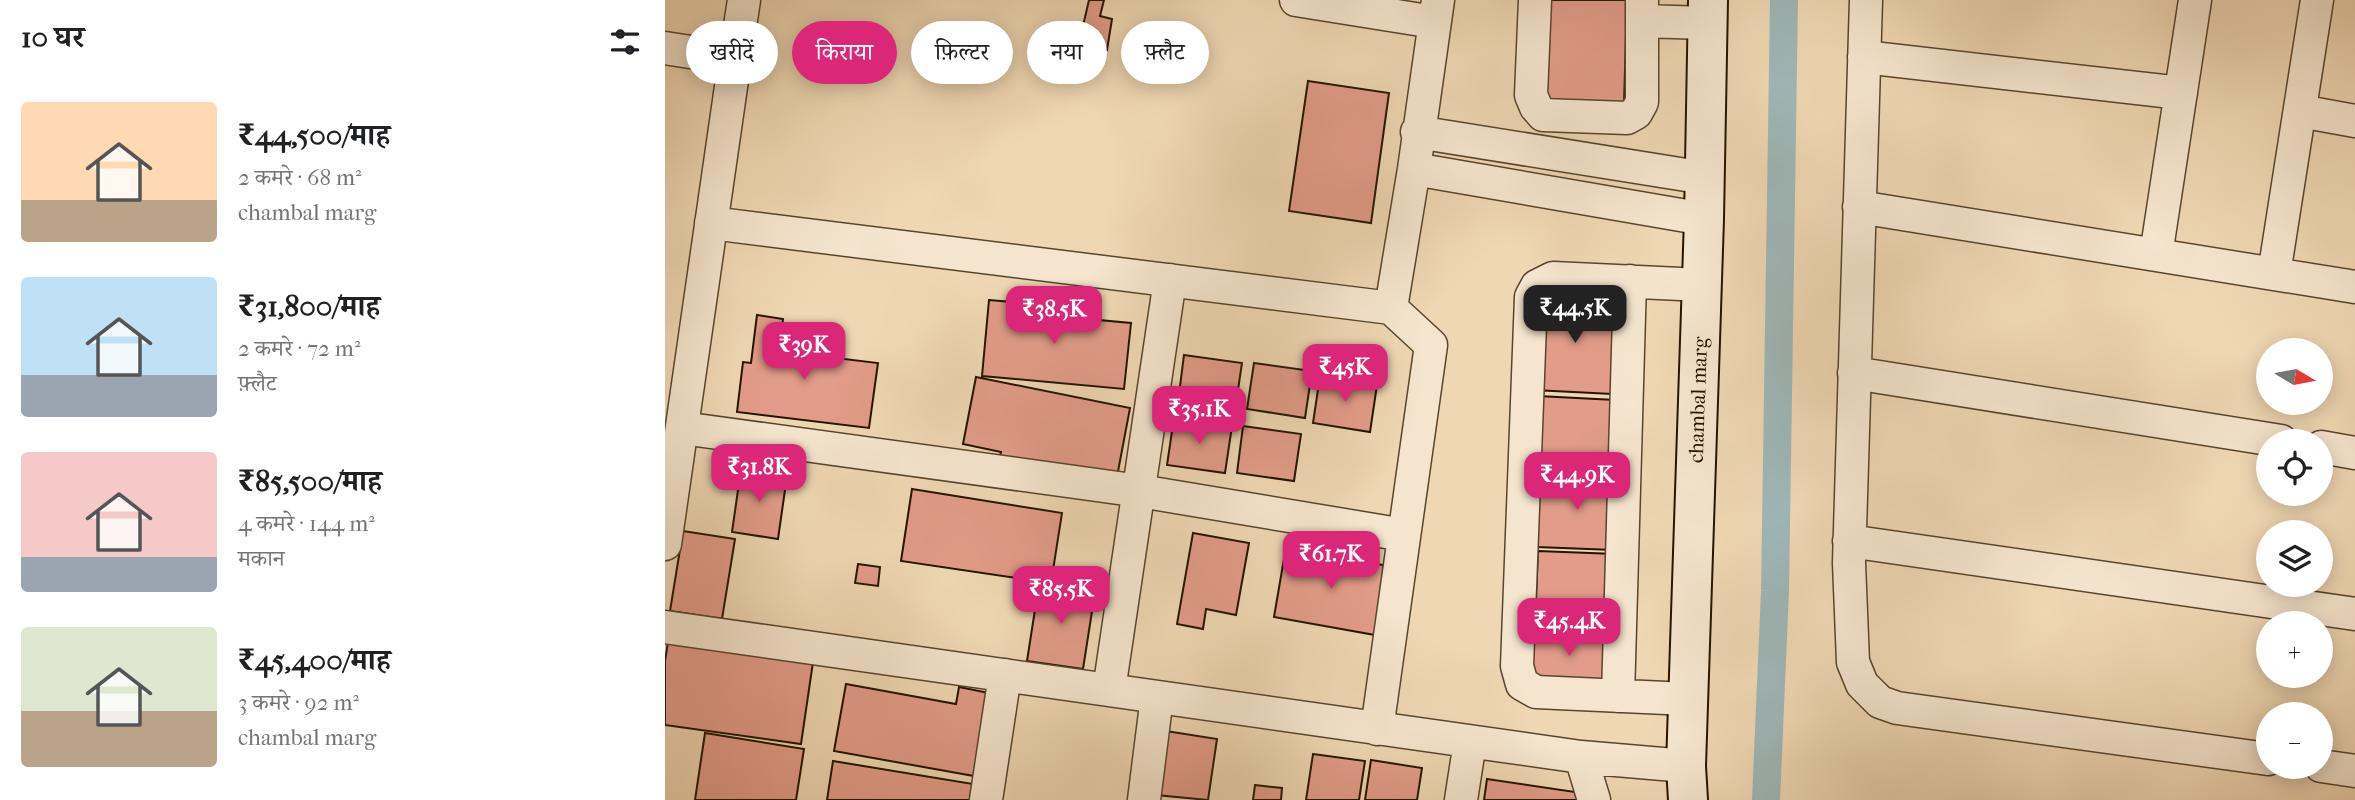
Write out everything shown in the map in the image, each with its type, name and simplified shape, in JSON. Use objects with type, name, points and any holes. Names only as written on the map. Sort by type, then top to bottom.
[{"type":"street","points":[[741,21],[744,0]]},
{"type":"street","points":[[1296,0],[1436,11],[1391,308]]},
{"type":"street","points":[[1535,0],[1531,94],[1536,107],[1543,115],[1627,118],[1636,113],[1642,102],[1642,10],[1707,12]]},
{"type":"street","points":[[1866,0],[1849,541],[1853,662],[1862,684],[1880,702],[1897,708],[2256,757]]},
{"type":"street","points":[[2155,255],[2195,0]]},
{"type":"street","points":[[2274,274],[2316,0]]},
{"type":"street","name":"chambal marg","points":[[1688,783],[1688,699],[1704,219],[1707,12]]},
{"type":"street","points":[[665,48],[686,51]]},
{"type":"street","points":[[1864,57],[2181,93]]},
{"type":"street","points":[[665,544],[731,84]]},
{"type":"street","points":[[2299,111],[2355,121]]},
{"type":"street","points":[[1417,132],[1705,178]]},
{"type":"street","points":[[1414,169],[1704,219]]},
{"type":"street","points":[[1859,207],[2355,287]]},
{"type":"street","points":[[711,223],[1391,308],[1431,345],[1377,729]]},
{"type":"street","points":[[1688,699],[1536,692],[1522,684],[1517,666],[1531,297],[1537,286],[1553,278],[1702,285]]},
{"type":"street","points":[[1109,690],[1170,280]]},
{"type":"street","points":[[1618,696],[1630,281]]},
{"type":"street","points":[[1854,373],[2256,437]]},
{"type":"street","points":[[681,428],[1140,491],[1404,536]]},
{"type":"street","points":[[2333,449],[2355,453]]},
{"type":"street","points":[[1849,541],[2355,614]]},
{"type":"street","points":[[665,627],[1581,757],[1688,783]]},
{"type":"street","points":[[986,800],[1005,675]]},
{"type":"street","points":[[1144,800],[1157,697]]},
{"type":"street","points":[[1461,800],[1470,742]]},
{"type":"street","points":[[1581,757],[1594,800]]},
{"type":"street","points":[[2333,768],[2355,771]]},
{"type":"building","points":[[1089,0],[1104,0],[1100,16],[1112,19],[1107,50],[1107,21],[1084,21]]},
{"type":"building","points":[[1545,0],[1627,0],[1624,104],[1542,102]]},
{"type":"building","points":[[1308,81],[1389,93],[1371,223],[1289,211]]},
{"type":"building","points":[[1539,295],[1617,300],[1612,394],[1534,390]]},
{"type":"building","points":[[989,300],[1067,307],[1066,317],[1131,323],[1124,389],[982,376]]},
{"type":"building","points":[[757,315],[783,319],[781,336],[804,338],[802,354],[878,363],[869,428],[737,412],[743,362],[751,363]]},
{"type":"building","points":[[1184,355],[1242,363],[1235,410],[1178,402]]},
{"type":"building","points":[[1254,363],[1312,371],[1305,418],[1247,409]]},
{"type":"building","points":[[1320,376],[1377,385],[1370,432],[1313,423]]},
{"type":"building","points":[[976,377],[1130,408],[1116,482],[999,459],[1001,452],[963,444]]},
{"type":"building","points":[[1538,396],[1615,400],[1612,471],[1535,468]]},
{"type":"building","points":[[1174,418],[1232,426],[1225,473],[1167,465]]},
{"type":"building","points":[[1243,426],[1301,434],[1294,481],[1237,473]]},
{"type":"building","points":[[741,469],[787,476],[778,539],[732,532]]},
{"type":"building","points":[[1540,475],[1616,478],[1613,550],[1537,547]]},
{"type":"building","points":[[912,489],[1062,513],[1051,583],[901,561]]},
{"type":"building","points":[[683,531],[735,539],[722,619],[670,611]]},
{"type":"building","points":[[1193,533],[1249,543],[1236,615],[1206,609],[1203,629],[1177,624]]},
{"type":"building","points":[[1286,547],[1388,566],[1375,635],[1274,617]]},
{"type":"building","points":[[1538,551],[1615,554],[1612,626],[1535,623]]},
{"type":"building","points":[[858,564],[880,567],[878,586],[855,583]]},
{"type":"building","points":[[1039,584],[1095,592],[1083,669],[1027,661]]},
{"type":"building","points":[[1532,629],[1608,631],[1606,688],[1531,686]]},
{"type":"building","points":[[668,642],[813,662],[801,744],[665,725],[665,661]]},
{"type":"building","points":[[846,684],[956,704],[959,687],[989,693],[974,776],[834,751]]},
{"type":"building","points":[[1166,731],[1217,739],[1208,800],[1156,795]]},
{"type":"building","points":[[705,733],[804,749],[796,800],[695,800]]},
{"type":"building","points":[[1313,754],[1365,761],[1359,800],[1306,800]]},
{"type":"building","points":[[1371,760],[1422,768],[1417,800],[1365,800]]},
{"type":"building","points":[[833,761],[973,784],[970,800],[827,800]]},
{"type":"building","points":[[1487,779],[1582,793],[1581,800],[1484,800]]},
{"type":"building","points":[[1255,785],[1282,788],[1281,800],[1253,800]]},
{"type":"waterway","points":[[1766,800],[1775,591],[1784,0]]}]
